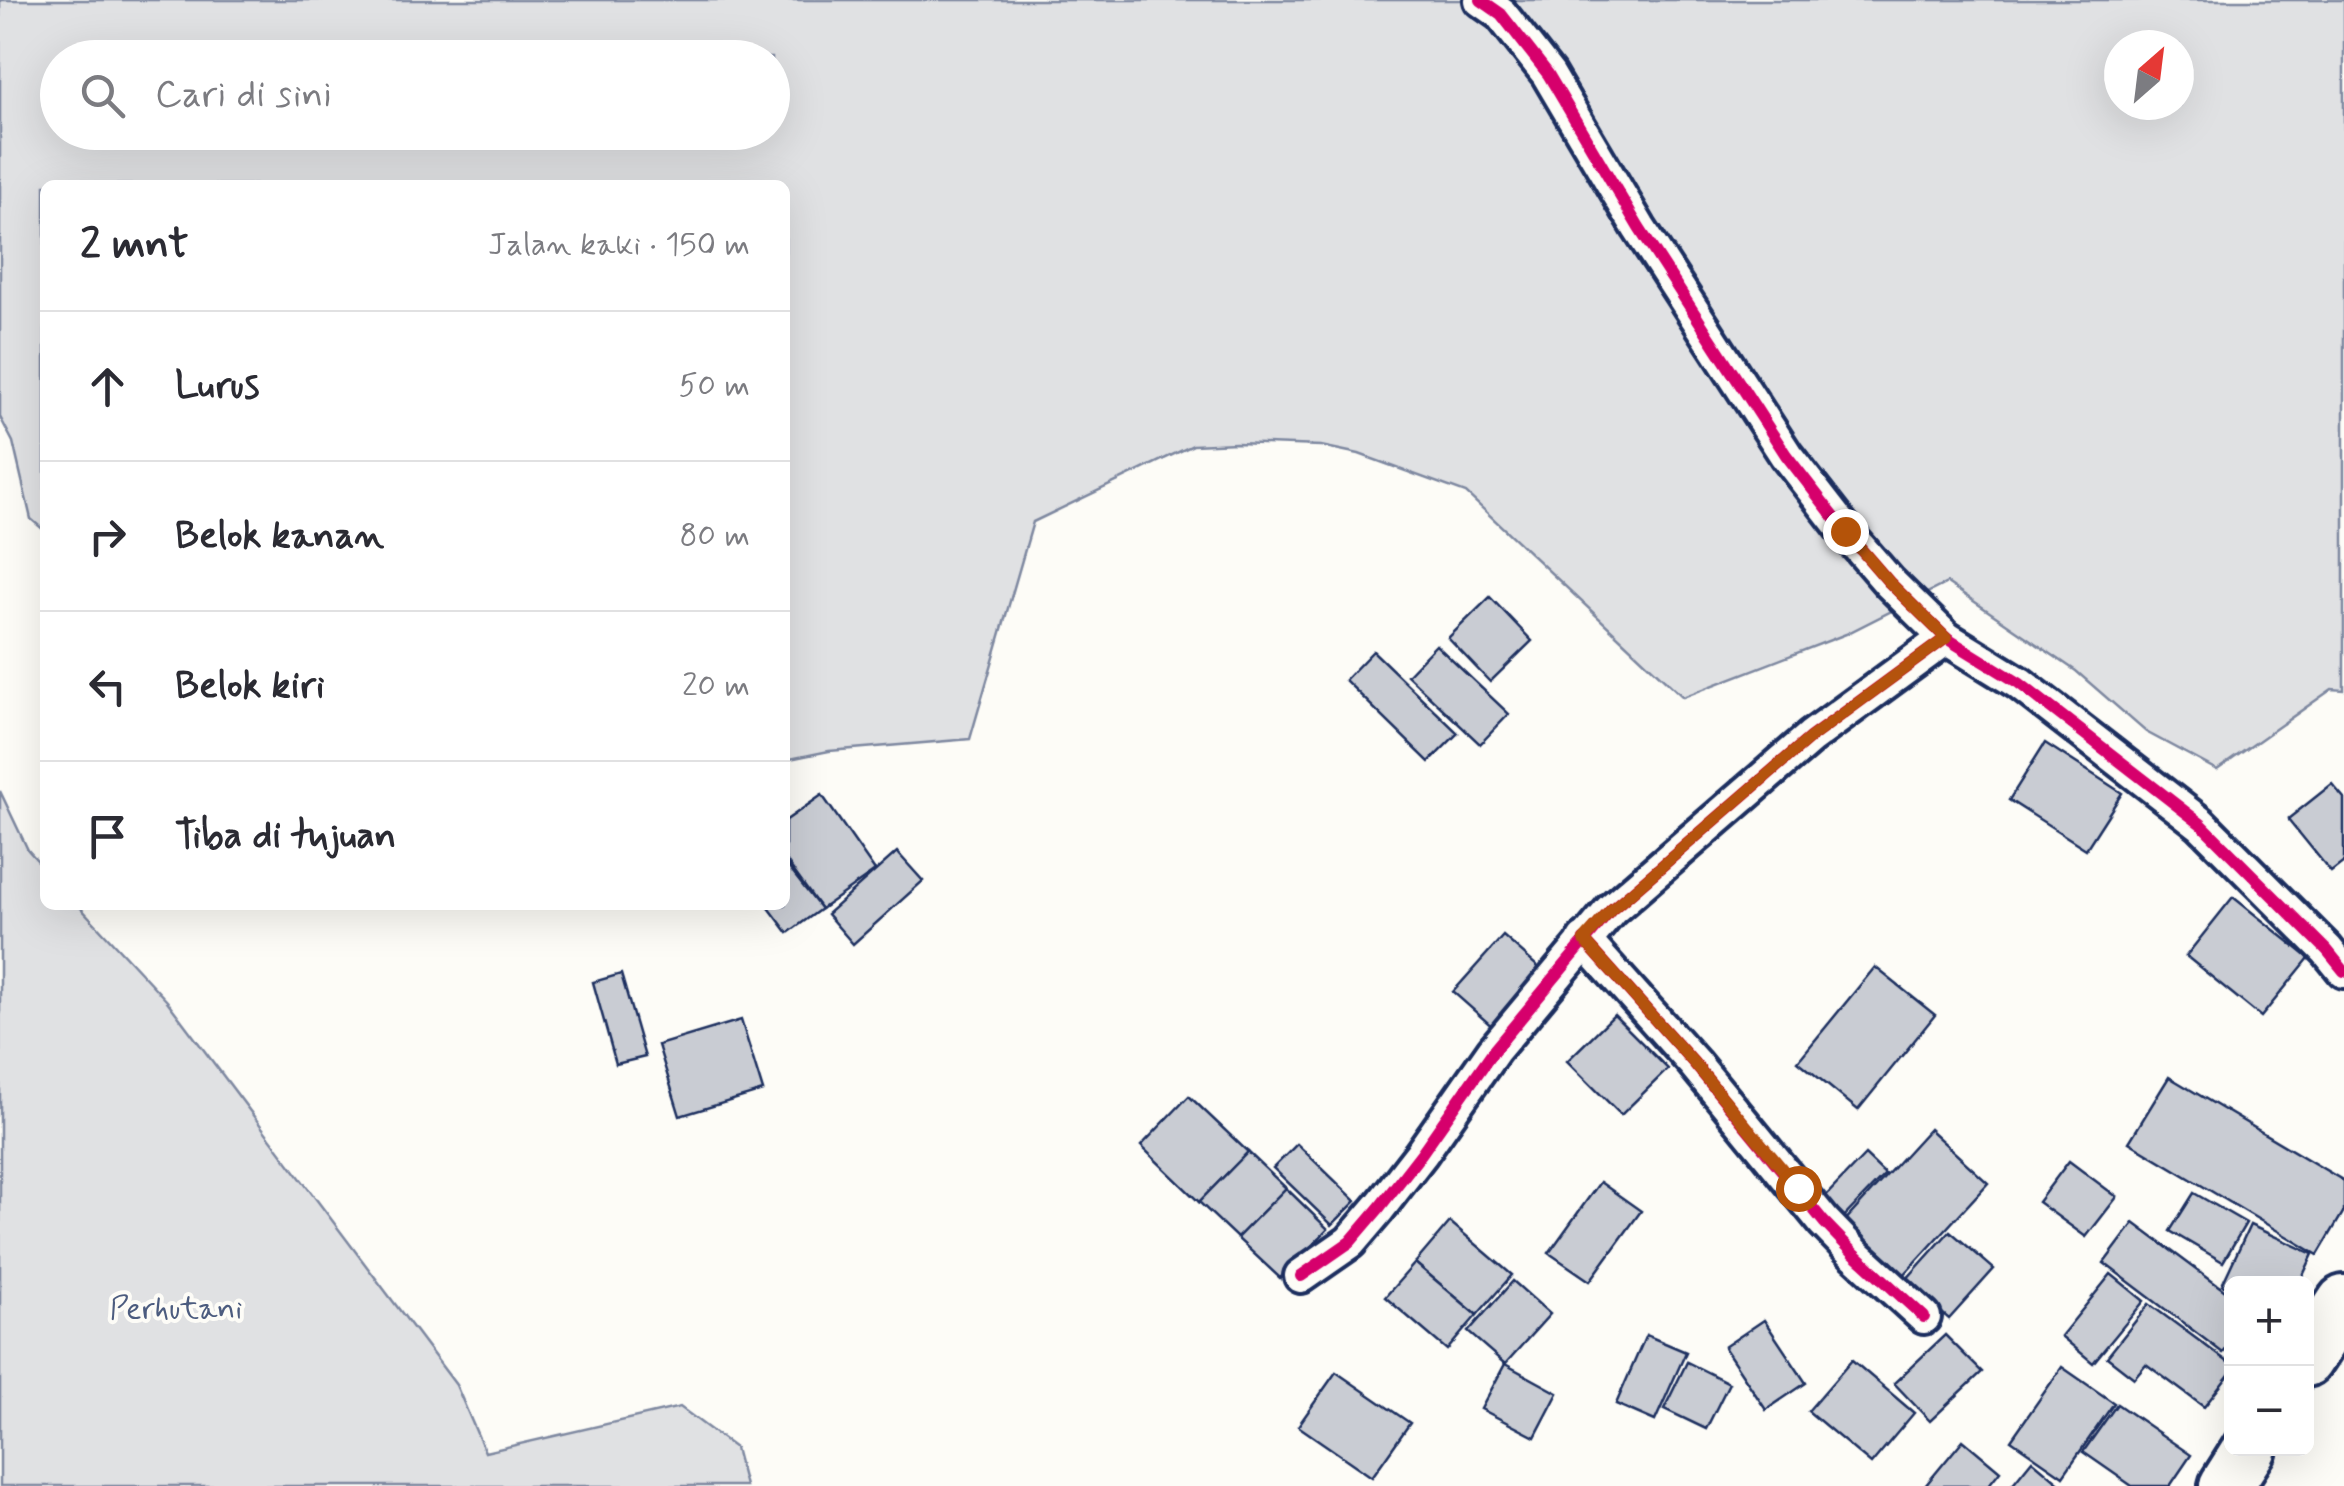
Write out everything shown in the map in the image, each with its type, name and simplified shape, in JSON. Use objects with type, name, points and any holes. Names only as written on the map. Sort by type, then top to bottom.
[{"type":"highway","points":[[2314,1348],[2344,1302]]},
{"type":"highway","points":[[2226,1486],[2245,1456]]},
{"type":"street","points":[[1481,0],[1501,14],[1548,74],[1649,243],[1786,455],[1889,582],[1946,638],[2019,684],[2201,824],[2344,970]]},
{"type":"street","points":[[1301,1276],[1350,1242],[1421,1154],[1494,1050],[1584,940],[1623,899],[1810,738],[1946,638]]},
{"type":"street","points":[[1584,940],[1694,1063],[1824,1222],[1924,1317]]},
{"type":"green space","points":[[0,0],[2344,0],[2344,690],[2332,689],[2217,770],[2146,732],[2076,671],[1947,583],[1846,634],[1683,697],[1466,493],[1359,454],[1321,446],[1236,443],[1193,445],[1033,522],[970,739],[829,751],[790,759],[790,180],[40,180],[40,527],[31,519],[13,442],[0,417]]},
{"type":"green space","name":"Perhutani","points":[[0,791],[28,850],[40,863],[40,910],[83,910],[167,1001],[456,1385],[485,1452],[680,1407],[735,1448],[745,1486],[0,1486]]},
{"type":"building","points":[[1490,597],[1532,641],[1490,682],[1448,638]]},
{"type":"building","points":[[1436,645],[1509,714],[1480,744],[1407,675]]},
{"type":"building","points":[[1373,651],[1458,733],[1429,762],[1345,680]]},
{"type":"building","points":[[2045,743],[2122,793],[2086,849],[2009,800]]},
{"type":"building","points":[[2332,784],[2344,798],[2344,862],[2331,872],[2288,819]]},
{"type":"building","points":[[822,795],[875,871],[821,909],[790,866],[790,817]]},
{"type":"building","points":[[897,852],[923,881],[853,944],[827,914]]},
{"type":"building","points":[[790,869],[821,909],[788,933],[771,910],[790,910]]},
{"type":"building","points":[[2233,897],[2309,958],[2261,1017],[2186,956]]},
{"type":"building","points":[[1503,936],[1545,973],[1495,1029],[1453,992]]},
{"type":"building","points":[[1875,967],[1935,1015],[1858,1110],[1798,1061]]},
{"type":"building","points":[[621,974],[645,1057],[616,1064],[593,982]]},
{"type":"building","points":[[1614,1015],[1668,1069],[1621,1115],[1567,1061]]},
{"type":"building","points":[[741,1020],[763,1091],[680,1116],[658,1045]]},
{"type":"building","points":[[2169,1077],[2344,1181],[2344,1211],[2318,1255],[2129,1142]]},
{"type":"building","points":[[1189,1096],[1248,1152],[1199,1202],[1141,1146]]},
{"type":"building","points":[[1929,1129],[1988,1183],[1902,1277],[1843,1223]]},
{"type":"building","points":[[1297,1144],[1356,1201],[1332,1225],[1273,1168]]},
{"type":"building","points":[[1248,1152],[1286,1188],[1237,1238],[1199,1202]]},
{"type":"building","points":[[1865,1155],[1885,1174],[1840,1221],[1820,1202]]},
{"type":"building","points":[[2069,1161],[2117,1197],[2086,1237],[2038,1202]]},
{"type":"building","points":[[1600,1182],[1641,1211],[1590,1281],[1549,1253]]},
{"type":"building","points":[[1286,1188],[1328,1229],[1280,1278],[1237,1238]]},
{"type":"building","points":[[2194,1193],[2246,1223],[2223,1262],[2170,1231]]},
{"type":"building","points":[[1450,1222],[1512,1275],[1477,1315],[1415,1263]]},
{"type":"building","points":[[2134,1223],[2224,1290],[2224,1352],[2223,1353],[2104,1263]]},
{"type":"building","points":[[2250,1225],[2313,1254],[2303,1276],[2226,1276]]},
{"type":"building","points":[[1950,1231],[1994,1269],[1949,1319],[1905,1281]]},
{"type":"building","points":[[1415,1263],[1477,1315],[1447,1350],[1385,1297]]},
{"type":"building","points":[[2111,1274],[2144,1301],[2093,1363],[2061,1336]]},
{"type":"building","points":[[1513,1281],[1550,1314],[1505,1364],[1468,1332]]},
{"type":"building","points":[[2149,1304],[2224,1359],[2224,1381],[2204,1407],[2146,1364],[2134,1378],[2107,1357]]},
{"type":"building","points":[[1764,1320],[1806,1383],[1766,1410],[1724,1347]]},
{"type":"building","points":[[1646,1335],[1686,1352],[1655,1421],[1616,1404]]},
{"type":"building","points":[[1945,1335],[1982,1372],[1930,1421],[1894,1383]]},
{"type":"building","points":[[1852,1360],[1914,1413],[1871,1464],[1808,1411]]},
{"type":"building","points":[[1687,1362],[1729,1383],[1706,1429],[1664,1409]]},
{"type":"building","points":[[1505,1364],[1558,1393],[1535,1437],[1481,1409]]},
{"type":"building","points":[[2062,1367],[2114,1403],[2063,1476],[2011,1440]]},
{"type":"building","points":[[1336,1372],[1410,1423],[1372,1477],[1298,1426]]},
{"type":"building","points":[[2117,1404],[2191,1455],[2170,1486],[2132,1486],[2083,1452]]},
{"type":"building","points":[[1963,1440],[2000,1471],[1988,1486],[1925,1486]]},
{"type":"building","points":[[2032,1460],[2063,1486],[2011,1486]]},
{"type":"cycle path","points":[[1481,0],[1501,14],[1548,74],[1639,228],[1786,455],[1889,582],[1946,638],[2019,683],[2201,824],[2344,971]]},
{"type":"cycle path","points":[[1301,1276],[1350,1242],[1379,1208],[1494,1050],[1611,910],[1811,737],[1946,638]]},
{"type":"cycle path","points":[[1584,940],[1694,1063],[1824,1222],[1924,1317]]},
{"type":"route","points":[[1798,1188],[1584,940],[1611,910],[1810,738],[1946,638],[1889,582],[1845,531]]}]
